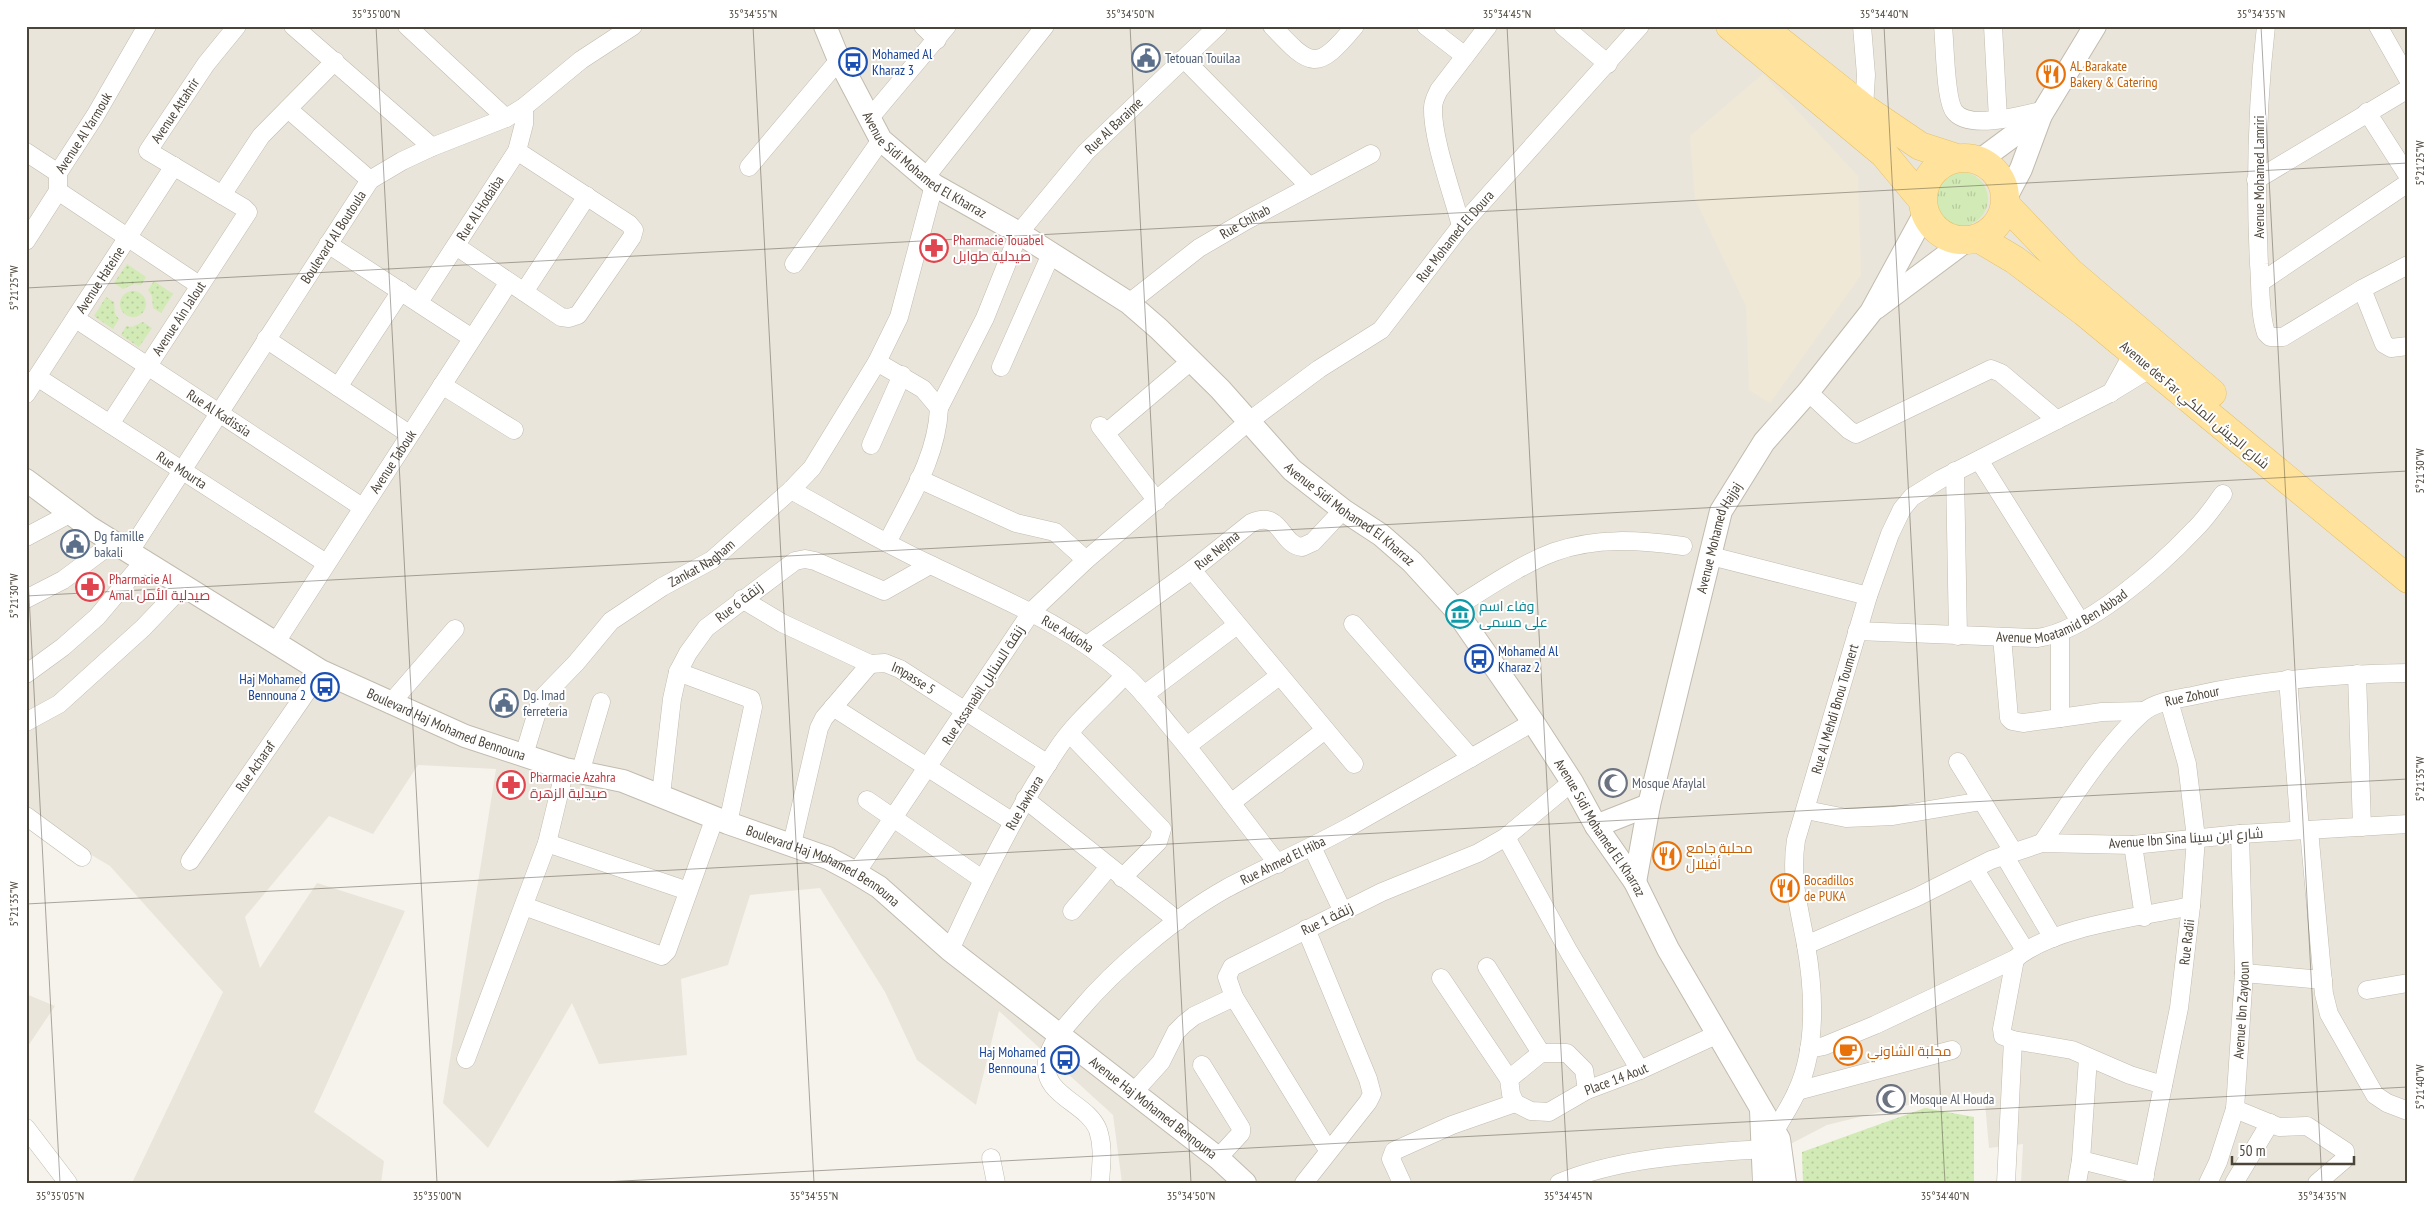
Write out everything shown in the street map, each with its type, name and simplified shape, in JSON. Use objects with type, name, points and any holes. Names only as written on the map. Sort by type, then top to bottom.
[{"type":"main road","points":[[1730,26],[1884,154],[1924,207],[1932,225],[1941,234],[1954,239],[1972,239],[1990,231],[1995,226],[2005,202],[1998,176],[1990,167],[1920,146],[1864,108],[1761,26]]},
{"type":"main road","points":[[1924,207],[1928,179],[1935,169],[1945,162],[1968,160]]},
{"type":"main road","name":"Avenue des Far شارع الجيش الملكي","points":[[2005,202],[2070,272],[2114,311],[2408,556]]},
{"type":"main road","name":"Avenue des Far شارع الجيش الملكي","points":[[1972,239],[2039,278],[2408,579]]},
{"type":"street","name":"Avenue Al Yarmouk","points":[[26,241],[58,192],[58,173],[95,116],[147,26]]},
{"type":"street","name":"Avenue Attahrir","points":[[236,26],[206,64],[148,152],[248,212]]},
{"type":"street","points":[[293,26],[432,148]]},
{"type":"street","points":[[407,26],[506,118]]},
{"type":"street","name":"Boulevard Al Boutoula","points":[[129,551],[370,180],[402,161],[506,118],[524,107],[581,60],[633,26]]},
{"type":"street","name":"Avenue Sidi Mohamed El Kharraz","points":[[826,26],[839,60],[881,140],[930,182],[1020,233],[1129,303],[1237,407],[1248,422],[1292,470],[1412,562],[1454,608],[1533,722],[1572,782],[1596,826],[1635,882],[1668,949],[1761,1110],[1766,1138],[1782,1154],[1785,1183]]},
{"type":"street","points":[[869,120],[942,33],[923,26]]},
{"type":"street","name":"Rue Al Baraime","points":[[939,408],[985,318],[1020,233],[1086,152],[1218,26]]},
{"type":"street","points":[[1272,26],[1297,52],[1310,59],[1318,60],[1330,54],[1355,26]]},
{"type":"street","points":[[1426,26],[1465,56]]},
{"type":"street","points":[[1461,226],[1438,142],[1433,108],[1434,98],[1488,26]]},
{"type":"street","points":[[1563,26],[1608,64]]},
{"type":"street","name":"Rue Mohamed El Doura","points":[[1248,422],[1319,369],[1381,330],[1461,226],[1640,26]]},
{"type":"street","points":[[1862,26],[1866,74],[1864,108]]},
{"type":"street","points":[[1943,26],[1950,101],[1953,109],[1969,120],[1998,119],[2042,112]]},
{"type":"street","points":[[1993,26],[1998,119]]},
{"type":"street","points":[[2005,202],[2021,169],[2042,112],[2095,26]]},
{"type":"street","name":"Avenue Mohamed Lamriri","points":[[2266,26],[2260,92],[2256,180],[2260,282],[2264,327],[2270,337],[2283,337],[2362,289]]},
{"type":"street","points":[[2378,26],[2408,79]]},
{"type":"street","points":[[930,182],[1037,29]]},
{"type":"street","points":[[1184,59],[1309,186]]},
{"type":"street","points":[[222,195],[261,136],[334,60]]},
{"type":"street","points":[[749,167],[839,60]]},
{"type":"street","points":[[2256,180],[2408,89]]},
{"type":"street","name":"Rue Al Hodaiba","points":[[419,302],[517,151],[524,124],[524,107]]},
{"type":"street","points":[[288,109],[370,180]]},
{"type":"street","points":[[1968,160],[2042,112]]},
{"type":"street","points":[[2367,112],[2408,176]]},
{"type":"street","points":[[794,264],[881,140]]},
{"type":"street","points":[[456,246],[561,317],[569,318],[578,315],[632,237],[634,230],[630,224],[517,151]]},
{"type":"street","points":[[26,152],[58,173]]},
{"type":"street","name":"Rue Chihab","points":[[1129,303],[1199,248],[1309,186],[1371,154]]},
{"type":"street","name":"Avenue Hateine","points":[[26,394],[174,166]]},
{"type":"street","name":"Zankat Nagham","points":[[524,755],[541,699],[576,663],[611,621],[662,587],[712,560],[791,490],[812,468],[877,362],[899,316],[930,182]]},
{"type":"street","points":[[2260,282],[2408,183]]},
{"type":"street","points":[[58,192],[200,285]]},
{"type":"street","points":[[524,292],[587,196]]},
{"type":"street","name":"Avenue Mohamed Hajjaj","points":[[1635,882],[1649,805],[1711,556],[1716,524],[1727,500],[1764,442],[1808,392],[1871,312],[1924,207]]},
{"type":"street","name":"Avenue Ain Jalout","points":[[110,424],[248,212]]},
{"type":"street","name":"Avenue Mohamed Hajjaj","points":[[1871,312],[1972,239]]},
{"type":"street","points":[[328,244],[472,338]]},
{"type":"street","points":[[1001,367],[1052,254]]},
{"type":"street","points":[[2408,265],[2362,289],[2384,344],[2391,348],[2408,346]]},
{"type":"street","name":"Avenue Tabouk","points":[[276,642],[509,282]]},
{"type":"street","points":[[338,387],[401,290]]},
{"type":"street","name":"Rue Al Kadissia","points":[[76,319],[362,507]]},
{"type":"street","points":[[266,339],[410,434]]},
{"type":"street","points":[[1157,501],[1103,430],[1191,361]]},
{"type":"street","points":[[2110,393],[2142,361]]},
{"type":"street","name":"Rue Al Mehdi Bnou Toumert","points":[[1766,1138],[1797,1092],[1809,1049],[1811,998],[1806,945],[1796,898],[1792,863],[1796,840],[1868,596],[1890,534],[1902,508],[1912,497],[1955,471],[2110,393],[2142,361]]},
{"type":"street","points":[[877,362],[923,389],[939,408],[938,430],[933,452],[888,543]]},
{"type":"street","points":[[1808,392],[1849,430],[1856,434],[1991,369],[2001,373],[2057,420]]},
{"type":"street","points":[[871,445],[902,375]]},
{"type":"street","name":"Rue Mourta","points":[[37,377],[326,562]]},
{"type":"street","points":[[442,385],[514,430]]},
{"type":"street","name":"Rue Assanabil زنقة السنابل","points":[[856,873],[929,768],[1032,611],[1086,560],[1248,422]]},
{"type":"street","points":[[1979,460],[2080,621]]},
{"type":"street","points":[[1955,471],[1958,636]]},
{"type":"street","points":[[920,479],[1016,523],[1055,532],[1086,560]]},
{"type":"street","name":"Boulevard Haj Mohamed Bennouna","points":[[26,480],[71,513],[129,551],[321,671],[390,704],[465,736],[573,771],[623,781],[721,820],[792,844],[856,873],[879,887],[950,950],[1059,1035]]},
{"type":"street","name":"Rue Addoha","points":[[791,490],[930,565],[1032,611],[1087,645],[1125,675],[1144,695],[1187,746],[1278,864]]},
{"type":"street","name":"Avenue Moatamid Ben Abbad","points":[[1857,631],[2037,638],[2060,633],[2122,596],[2195,530],[2223,494]]},
{"type":"street","name":"Rue Nejma","points":[[1087,645],[1258,520],[1267,520],[1275,524],[1293,544],[1302,547],[1313,542],[1343,510]]},
{"type":"street","points":[[26,537],[71,513]]},
{"type":"street","points":[[1454,608],[1508,576],[1561,550],[1593,543],[1624,540],[1683,546]]},
{"type":"street","points":[[26,600],[64,580],[129,551]]},
{"type":"street","points":[[26,674],[64,647],[97,617],[129,551]]},
{"type":"street","points":[[1711,556],[1868,596]]},
{"type":"street","name":"Rue 6 زنقة","points":[[661,795],[672,699],[678,672],[706,628],[794,561],[805,558],[884,591],[930,565]]},
{"type":"street","points":[[1192,570],[1354,764]]},
{"type":"street","points":[[26,722],[59,704],[143,628],[184,585]]},
{"type":"street","name":"Impasse 5","points":[[742,599],[782,623],[870,664],[885,662],[900,669],[1048,764]]},
{"type":"street","points":[[1353,624],[1472,758]]},
{"type":"street","points":[[1144,695],[1236,625]]},
{"type":"street","points":[[390,704],[455,629]]},
{"type":"street","points":[[2060,633],[2060,718]]},
{"type":"street","points":[[2002,637],[2009,718],[2012,721],[2023,723],[2102,712],[2143,712]]},
{"type":"street","points":[[792,844],[803,802],[814,742],[824,718],[870,664]]},
{"type":"street","name":"Rue Acharaf","points":[[190,862],[321,671]]},
{"type":"street","points":[[524,906],[662,956],[666,951],[688,891],[721,820],[753,707],[751,700],[678,672]]},
{"type":"street","points":[[2357,674],[2362,827]]},
{"type":"street","name":"Rue Zohour","points":[[2042,843],[2082,785],[2143,712],[2169,701],[2234,686],[2357,674],[2408,674]]},
{"type":"street","name":"Rue Jawhara","points":[[950,950],[982,878],[1025,799],[1070,734],[1125,675]]},
{"type":"street","points":[[1187,746],[1279,676]]},
{"type":"street","points":[[2288,680],[2304,830],[2329,1014],[2372,1089],[2387,1103],[2408,1111]]},
{"type":"street","name":"Rue Radii","points":[[2144,1180],[2179,1008],[2191,906],[2196,838],[2187,764],[2169,701]]},
{"type":"street","points":[[466,1059],[573,771],[601,702]]},
{"type":"street","points":[[833,707],[1013,822]]},
{"type":"street","name":"Rue Ahmed El Hiba","points":[[1100,1183],[1102,1149],[1095,1124],[1048,1080],[1046,1070],[1048,1057],[1059,1035],[1096,991],[1178,921],[1226,889],[1312,847],[1533,722]]},
{"type":"street","points":[[1231,803],[1324,730]]},
{"type":"street","points":[[1070,734],[1162,828],[1158,842],[1116,873],[1072,911]]},
{"type":"street","points":[[1958,762],[1982,801],[2052,938]]},
{"type":"street","name":"Rue 1 زنقة","points":[[1234,997],[1227,981],[1229,970],[1306,929],[1382,892],[1478,853],[1506,837],[1572,782]]},
{"type":"street","points":[[1025,799],[1178,921]]},
{"type":"street","points":[[867,800],[982,878]]},
{"type":"street","points":[[1806,810],[1846,818],[1893,816],[1982,801]]},
{"type":"street","points":[[1596,826],[1649,805]]},
{"type":"street","points":[[26,816],[82,857]]},
{"type":"street","name":"Avenue Ibn Sina شارع ابن سينا","points":[[1806,945],[2009,853],[2042,843],[2133,845],[2240,834],[2408,824]]},
{"type":"street","name":"Avenue Ibn Zaydoun","points":[[2208,1183],[2218,1162],[2235,1109],[2244,973],[2240,834]]},
{"type":"street","points":[[1506,837],[1569,952],[1640,1070]]},
{"type":"street","points":[[546,843],[688,891]]},
{"type":"street","points":[[2133,845],[2144,917]]},
{"type":"street","points":[[1312,847],[1343,912]]},
{"type":"street","points":[[1975,870],[2020,954],[2002,1029],[2003,1036],[2013,1040],[2058,1046],[2130,1075],[2163,1085]]},
{"type":"street","points":[[1809,1049],[1824,1046],[1875,1025],[2052,938],[2191,906]]},
{"type":"street","points":[[1304,1183],[1370,1098],[1372,1090],[1306,929]]},
{"type":"street","points":[[1487,967],[1541,1053]]},
{"type":"street","points":[[2244,973],[2323,980]]},
{"type":"street","points":[[1402,1183],[1391,1159],[1394,1150],[1452,1125],[1515,1103],[1511,1094],[1509,1079],[1442,978]]},
{"type":"street","points":[[2367,990],[2408,983]]},
{"type":"street","points":[[1133,1093],[1161,1062],[1176,1032],[1184,1024],[1194,1016],[1234,997],[1328,1150]]},
{"type":"street","name":"Place 14 Aout","points":[[1515,1103],[1531,1111],[1549,1112],[1587,1090],[1640,1070],[1718,1034]]},
{"type":"street","name":"Avenue Haj Mohamed Bennouna","points":[[1059,1035],[1218,1158],[1244,1183]]},
{"type":"street","points":[[2006,1183],[2013,1040]]},
{"type":"street","points":[[1797,1092],[1952,1050]]},
{"type":"street","points":[[1509,1079],[1541,1053],[1567,1053],[1584,1070],[1587,1090]]},
{"type":"street","points":[[2077,1183],[2081,1160],[2088,1058]]},
{"type":"street","points":[[1202,1065],[1241,1128],[1241,1134],[1218,1158]]},
{"type":"street","points":[[2235,1109],[2285,1127],[2307,1126],[2345,1151],[2345,1158],[2317,1183]]},
{"type":"street","points":[[2234,1183],[2270,1123]]},
{"type":"street","points":[[26,1128],[68,1183]]},
{"type":"street","points":[[1560,1183],[1595,1170],[1766,1138],[1764,1183]]},
{"type":"street","points":[[990,1158],[996,1183]]},
{"type":"street","points":[[2081,1160],[2144,1180]]},
{"type":"shaded area","points":[[26,26],[2408,26],[2408,1183],[2021,1183],[2023,1144],[1989,1148],[1984,1092],[1908,1105],[1827,1125],[1752,1164],[1751,1183],[1122,1183],[1113,1115],[999,1011],[976,1105],[917,1060],[885,992],[820,888],[750,895],[728,965],[681,979],[687,1055],[599,1064],[572,1003],[488,1148],[443,1103],[496,769],[418,765],[373,834],[329,816],[245,917],[260,968],[317,883],[405,911],[314,1112],[384,1161],[381,1183],[132,1183],[223,992],[110,866],[26,816]]},
{"type":"shaded area","points":[[1763,74],[1858,176],[1861,275],[1770,403],[1749,390],[1746,306],[1695,199],[1690,136]]},
{"type":"shaded area","points":[[26,994],[55,1006],[26,1049]]},
{"type":"green space","points":[[1956,172],[1966,172],[1976,176],[1984,184],[1988,199],[1984,214],[1976,222],[1966,226],[1956,226],[1946,222],[1938,214],[1934,204],[1934,194],[1938,184],[1946,176]]},
{"type":"green space","points":[[127,264],[146,277],[141,285],[134,284],[123,289],[114,283]]},
{"type":"green space","points":[[154,281],[173,294],[161,313],[153,308],[152,296],[148,290]]},
{"type":"green space","points":[[133,291],[142,295],[146,304],[142,313],[133,317],[124,313],[120,304],[124,295]]},
{"type":"green space","points":[[106,297],[114,302],[115,314],[119,319],[113,329],[94,316]]},
{"type":"green space","points":[[143,322],[152,328],[139,347],[121,335],[126,326],[132,327]]},
{"type":"green space","points":[[1925,1108],[1974,1117],[1974,1183],[1803,1183],[1802,1152]]},
{"type":"place","name":"Tetouan Touilaa","points":[[1146,58]]},
{"type":"place","name":"Mohamed Al Kharaz 3","points":[[853,62]]},
{"type":"place","name":"AL Barakate Bakery & Catering","points":[[2051,74]]},
{"type":"place","name":"Pharmacie Touabel صيدلية طوابل","points":[[934,248]]},
{"type":"place","name":"Dg famille bakali","points":[[75,544]]},
{"type":"place","name":"Pharmacie Al Amal صيدلية الأمل","points":[[90,587]]},
{"type":"place","name":"وفاء اسم على مسمى","points":[[1460,614]]},
{"type":"place","name":"Mohamed Al Kharaz 2","points":[[1479,659]]},
{"type":"place","name":"Haj Mohamed Bennouna 2","points":[[325,687]]},
{"type":"place","name":"Dg. Imad ferreteria","points":[[504,703]]},
{"type":"place","name":"Mosque Afaylal","points":[[1613,783]]},
{"type":"place","name":"Pharmacie Azahra صيدلية الزهرة","points":[[511,785]]},
{"type":"place","name":"محلبة جامع أفيلال","points":[[1667,856]]},
{"type":"place","name":"Bocadillos de PUKA","points":[[1785,888]]},
{"type":"place","name":"محلبة الشاوني","points":[[1848,1051]]},
{"type":"place","name":"Haj Mohamed Bennouna 1","points":[[1065,1060]]},
{"type":"place","name":"Mosque Al Houda","points":[[1891,1099]]}]
